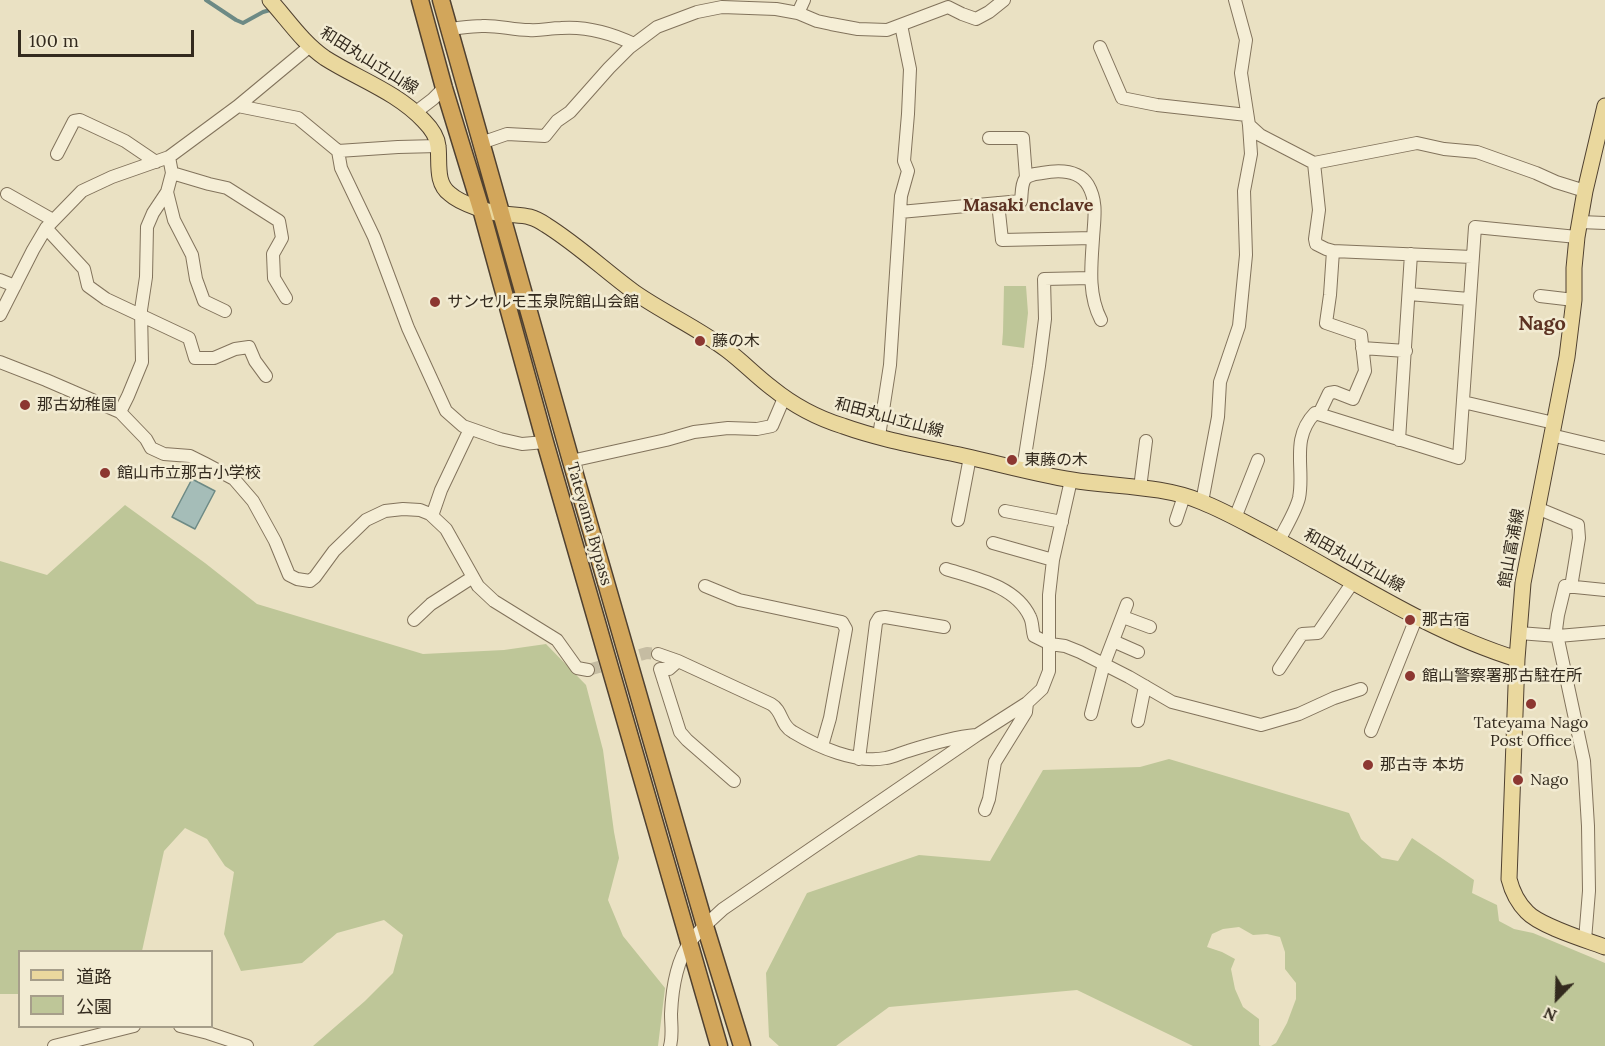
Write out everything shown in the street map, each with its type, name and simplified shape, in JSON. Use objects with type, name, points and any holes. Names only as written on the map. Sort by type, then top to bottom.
[{"type":"highway","name":"Tateyama Bypass","points":[[420,0],[719,1046]]},
{"type":"highway","name":"Tateyama Bypass","points":[[441,0],[571,462],[742,1046]]},
{"type":"main road","name":"和田丸山立山線","points":[[271,0],[309,47],[369,81],[416,112],[435,136],[441,183],[447,193],[481,209],[502,214],[519,214],[544,223],[582,249],[632,290],[728,351],[784,398],[821,418],[846,428],[1071,480],[1140,488],[1202,501],[1452,635],[1491,651],[1517,658]]},
{"type":"main road","name":"館山富浦線","points":[[1605,106],[1600,150],[1585,191],[1578,229],[1574,300],[1567,357],[1523,583],[1517,658],[1509,879],[1512,890],[1527,913],[1605,947]]},
{"type":"street","points":[[798,14],[804,0]]},
{"type":"street","points":[[481,143],[507,134],[545,136],[557,121],[570,112],[634,44],[657,27],[697,12],[722,7],[776,4],[817,21],[887,30],[948,7],[976,19],[1004,0]]},
{"type":"street","points":[[1202,501],[1218,417],[1220,382],[1239,326],[1246,255],[1244,191],[1251,154],[1241,74],[1246,40],[1235,0]]},
{"type":"street","points":[[449,29],[484,25],[541,31],[577,28],[600,30],[634,44]]},
{"type":"street","points":[[879,436],[890,366],[901,196],[908,171],[904,161],[910,69],[901,25]]},
{"type":"street","points":[[0,315],[33,250],[50,224],[82,191],[112,177],[169,157],[238,106],[309,47]]},
{"type":"street","points":[[1100,47],[1122,98],[1248,120],[1260,135],[1314,163],[1417,143],[1444,149],[1477,152],[1585,191]]},
{"type":"street","points":[[416,112],[444,88]]},
{"type":"street","points":[[238,106],[298,118],[338,151],[341,168],[374,237],[408,328],[446,411],[463,426],[500,439],[522,444],[546,442]]},
{"type":"street","points":[[57,154],[74,121],[80,120],[125,141],[156,162]]},
{"type":"street","points":[[900,212],[1021,201],[1026,177],[1023,138],[988,138]]},
{"type":"street","points":[[338,151],[438,146]]},
{"type":"street","points":[[120,412],[142,362],[141,315],[146,277],[147,227],[167,192],[172,173],[169,157]]},
{"type":"street","points":[[1314,163],[1319,210],[1316,244],[1333,250],[1472,257]]},
{"type":"street","points":[[1026,177],[1031,174],[1065,171],[1082,177],[1091,192],[1095,213],[1091,294],[1101,320]]},
{"type":"street","points":[[172,173],[227,188],[279,220],[282,238],[273,254],[274,278],[286,298]]},
{"type":"street","points":[[167,192],[174,220],[192,255],[196,279],[204,301],[225,311]]},
{"type":"street","points":[[7,194],[50,224],[84,268],[88,286],[106,299],[189,338],[195,358],[214,358],[235,349],[249,347],[255,361],[266,376]]},
{"type":"street","points":[[998,203],[1002,240],[1093,238]]},
{"type":"street","points":[[1279,541],[1299,500],[1299,447],[1308,420],[1315,413],[1459,458],[1475,227],[1578,229],[1605,223]]},
{"type":"street","points":[[1319,414],[1329,393],[1335,392],[1353,399],[1365,371],[1361,334],[1326,323],[1333,250]]},
{"type":"street","points":[[1399,440],[1411,254]]},
{"type":"street","points":[[1023,469],[1045,319],[1044,279],[1091,278]]},
{"type":"street","points":[[0,280],[15,286]]},
{"type":"street","points":[[1409,294],[1469,299]]},
{"type":"street","points":[[1540,297],[1574,300]]},
{"type":"street","points":[[1362,348],[1406,351]]},
{"type":"street","points":[[0,362],[120,412],[138,429],[151,448],[164,454],[190,456],[234,479],[253,501],[275,541],[289,575],[297,579],[310,581],[315,577],[334,551],[366,520],[403,508],[420,510],[432,516],[446,529],[478,586],[494,601],[557,640],[577,668],[588,670]]},
{"type":"street","points":[[571,462],[694,432],[728,428],[757,429],[772,426],[784,398]]},
{"type":"street","points":[[1463,402],[1553,429],[1605,448]]},
{"type":"street","points":[[432,516],[441,490],[470,429]]},
{"type":"street","points":[[1140,488],[1146,441]]},
{"type":"street","points":[[958,520],[970,457]]},
{"type":"street","points":[[1235,518],[1258,460]]},
{"type":"street","points":[[670,1046],[673,1035],[671,1015],[676,975],[690,942],[705,926],[723,909],[1027,703],[1042,689],[1049,671],[1049,596],[1053,560],[1071,480]]},
{"type":"street","points":[[1176,520],[1184,496]]},
{"type":"street","points":[[1537,508],[1578,525],[1579,538],[1571,587]]},
{"type":"street","points":[[1005,511],[1062,522]]},
{"type":"street","points":[[993,543],[1053,560]]},
{"type":"street","points":[[946,569],[981,580],[1012,595],[1029,615],[1034,636],[1050,644],[1065,646],[1104,664],[1172,702],[1261,725],[1299,714],[1361,689]]},
{"type":"street","points":[[414,620],[430,604],[473,577]]},
{"type":"street","points":[[1279,669],[1302,634],[1318,633],[1353,582]]},
{"type":"street","points":[[705,586],[739,600],[842,622],[845,625],[832,707],[822,746]]},
{"type":"street","points":[[1585,940],[1589,891],[1584,761],[1556,630],[1565,586],[1605,590]]},
{"type":"street","points":[[1091,714],[1104,664],[1128,604]]},
{"type":"street","points":[[1123,616],[1150,627]]},
{"type":"street","points":[[1371,731],[1417,616]]},
{"type":"street","points":[[859,759],[876,623],[879,618],[885,617],[944,627]]},
{"type":"street","points":[[1520,633],[1558,636],[1605,632]]},
{"type":"street","points":[[1113,641],[1138,652]]},
{"type":"street","points":[[658,654],[771,704],[780,711],[781,719],[791,731],[822,746],[859,759],[885,758],[963,736],[977,735]]},
{"type":"street","points":[[678,662],[669,669],[660,669],[680,732],[734,781]]},
{"type":"street","points":[[1138,721],[1145,686]]},
{"type":"street","points":[[985,810],[995,762],[1026,712],[1027,703]]},
{"type":"street","points":[[54,1046],[127,1028]]},
{"type":"street","points":[[188,1028],[247,1046]]},
{"type":"green space","points":[[1004,286],[1026,286],[1028,313],[1024,348],[1002,345]]},
{"type":"green space","points":[[125,505],[257,604],[423,654],[504,650],[546,644],[586,685],[603,750],[619,858],[608,900],[623,936],[665,988],[658,1046],[313,1046],[365,1001],[393,973],[403,935],[384,920],[337,933],[302,963],[241,971],[224,934],[234,872],[225,866],[207,839],[185,828],[164,851],[142,950],[18,950],[18,994],[0,994],[0,561],[47,575]]},
{"type":"green space","points":[[1169,759],[1349,813],[1361,839],[1382,858],[1398,861],[1412,838],[1474,880],[1472,893],[1497,905],[1499,921],[1514,929],[1533,933],[1605,963],[1605,1046],[1271,1046],[1276,1043],[1287,1023],[1296,999],[1296,983],[1285,969],[1285,952],[1280,937],[1267,934],[1253,935],[1239,927],[1223,929],[1212,934],[1207,947],[1235,959],[1231,969],[1235,989],[1243,1007],[1259,1019],[1259,1045],[1261,1046],[1193,1046],[1077,990],[889,1007],[836,1046],[779,1046],[769,1037],[766,973],[807,893],[919,855],[990,861],[1043,770],[1140,767]]},
{"type":"water","points":[[192,479],[215,491],[195,529],[172,517]]},
{"type":"waterway","points":[[206,0],[243,23],[270,10]]},
{"type":"tunnel","points":[[588,670],[647,653],[658,654]]},
{"type":"place","name":"サンセルモ玉泉院館山会館","points":[[435,302]]},
{"type":"place","name":"藤の木","points":[[700,341]]},
{"type":"place","name":"那古幼稚園","points":[[25,405]]},
{"type":"place","name":"東藤の木","points":[[1012,460]]},
{"type":"place","name":"館山市立那古小学校","points":[[105,473]]},
{"type":"place","name":"那古宿","points":[[1410,620]]},
{"type":"place","name":"館山警察署那古駐在所","points":[[1410,676]]},
{"type":"place","name":"Tateyama Nago Post Office","points":[[1531,704]]},
{"type":"place","name":"那古寺 本坊","points":[[1368,765]]},
{"type":"place","name":"Nago","points":[[1518,780]]},
{"type":"district","name":"Masaki enclave","points":[[1028,206]]},
{"type":"district","name":"Nago","points":[[1542,324]]}]
